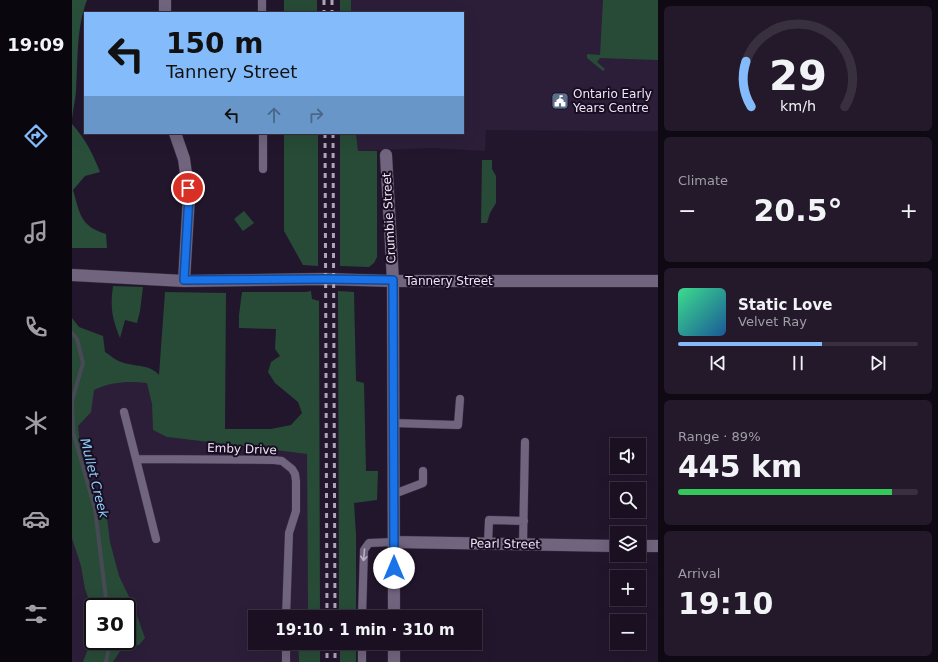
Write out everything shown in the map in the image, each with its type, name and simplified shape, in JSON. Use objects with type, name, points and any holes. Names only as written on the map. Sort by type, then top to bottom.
[{"type":"street","points":[[165,0],[165,12]]},
{"type":"street","points":[[175,134],[184,159],[189,196],[184,280]]},
{"type":"street","name":"Crumbie Street","points":[[386,155],[393,280],[394,610]]},
{"type":"street","name":"Tannery Street","points":[[72,275],[184,280],[317,279],[658,281]]},
{"type":"street","name":"Pearl Street","points":[[394,542],[610,546]]},
{"type":"street","points":[[646,546],[658,546]]},
{"type":"street","points":[[394,650],[394,662]]},
{"type":"lane","points":[[262,0],[262,12]]},
{"type":"lane","points":[[263,134],[263,169]]},
{"type":"lane","points":[[393,423],[458,425],[460,399]]},
{"type":"lane","points":[[124,412],[156,539]]},
{"type":"lane","points":[[524,544],[525,442]]},
{"type":"lane","name":"Emby Drive","points":[[136,459],[274,460],[282,461],[292,469],[295,474],[296,481],[296,511],[289,533],[286,610]]},
{"type":"lane","points":[[394,494],[423,483],[423,471]]},
{"type":"lane","points":[[488,544],[489,520],[524,521]]},
{"type":"lane","points":[[362,610],[364,550],[369,543],[394,542]]},
{"type":"lane","points":[[286,650],[286,662]]},
{"type":"lane","points":[[362,650],[362,662]]},
{"type":"shaded area","points":[[351,0],[658,0],[658,131],[486,130],[485,151],[433,148],[358,151],[356,134],[464,134],[464,12],[351,12]]},
{"type":"shaded area","points":[[160,376],[167,437],[307,454],[308,610],[248,610],[248,650],[298,650],[299,662],[72,662],[72,382]]},
{"type":"green space","points":[[72,0],[87,0],[83,11],[79,34],[76,92],[72,119]]},
{"type":"green space","points":[[284,0],[317,0],[317,12],[284,12]]},
{"type":"green space","points":[[340,0],[351,0],[351,12],[340,12]]},
{"type":"green space","points":[[603,0],[658,0],[658,60],[600,58],[597,62],[605,69],[603,71],[587,58],[587,54],[600,55]]},
{"type":"green space","points":[[72,124],[88,146],[100,172],[85,176],[73,190],[77,206],[86,223],[97,231],[106,234],[107,248],[72,248]]},
{"type":"green space","points":[[284,134],[318,134],[318,266],[303,265],[284,231]]},
{"type":"green space","points":[[340,134],[356,134],[358,151],[377,151],[377,257],[374,263],[369,267],[340,266]]},
{"type":"green space","points":[[482,160],[492,160],[492,169],[496,176],[496,203],[490,213],[487,223],[481,223]]},
{"type":"green space","points":[[244,211],[254,223],[243,231],[234,219]]},
{"type":"green space","points":[[113,286],[143,287],[137,323],[125,320],[120,338],[112,313]]},
{"type":"green space","points":[[311,291],[312,299],[319,301],[320,610],[308,610],[307,454],[167,437],[153,430],[152,404],[147,383],[133,382],[113,384],[94,390],[91,412],[78,426],[80,444],[89,484],[107,518],[110,542],[119,576],[130,598],[88,598],[81,566],[72,538],[72,318],[79,327],[103,336],[105,352],[115,359],[126,364],[146,367],[155,371],[159,375],[165,292],[226,293],[225,429],[271,429],[291,425],[302,413],[298,402],[275,383],[268,372],[271,362],[280,356],[275,349],[276,329],[239,328],[242,292]]},
{"type":"green space","points":[[338,291],[354,292],[356,381],[364,383],[366,471],[378,471],[377,500],[354,503],[356,535],[356,610],[339,610]]},
{"type":"green space","points":[[136,613],[145,638],[139,645],[136,645]]},
{"type":"green space","points":[[88,650],[121,650],[113,662],[83,662]]},
{"type":"green space","points":[[298,650],[320,650],[320,662],[299,662]]},
{"type":"green space","points":[[340,650],[356,650],[356,662],[340,662]]},
{"type":"waterway","name":"Mullet Creek","points":[[72,333],[77,339],[83,363],[72,401],[73,432],[95,509],[106,598]]},
{"type":"waterway","name":"Mullet Creek","points":[[106,662],[108,650]]},
{"type":"railway","points":[[324,0],[324,12]]},
{"type":"railway","points":[[332,0],[332,12]]},
{"type":"railway","points":[[325,134],[327,610]]},
{"type":"railway","points":[[333,134],[335,610]]},
{"type":"railway","points":[[327,650],[327,662]]},
{"type":"railway","points":[[335,650],[335,662]]},
{"type":"place","name":"Ontario Early Years Centre","points":[[560,101]]},
{"type":"route","points":[[188,188],[189,196],[184,280],[393,280],[394,568]]}]
